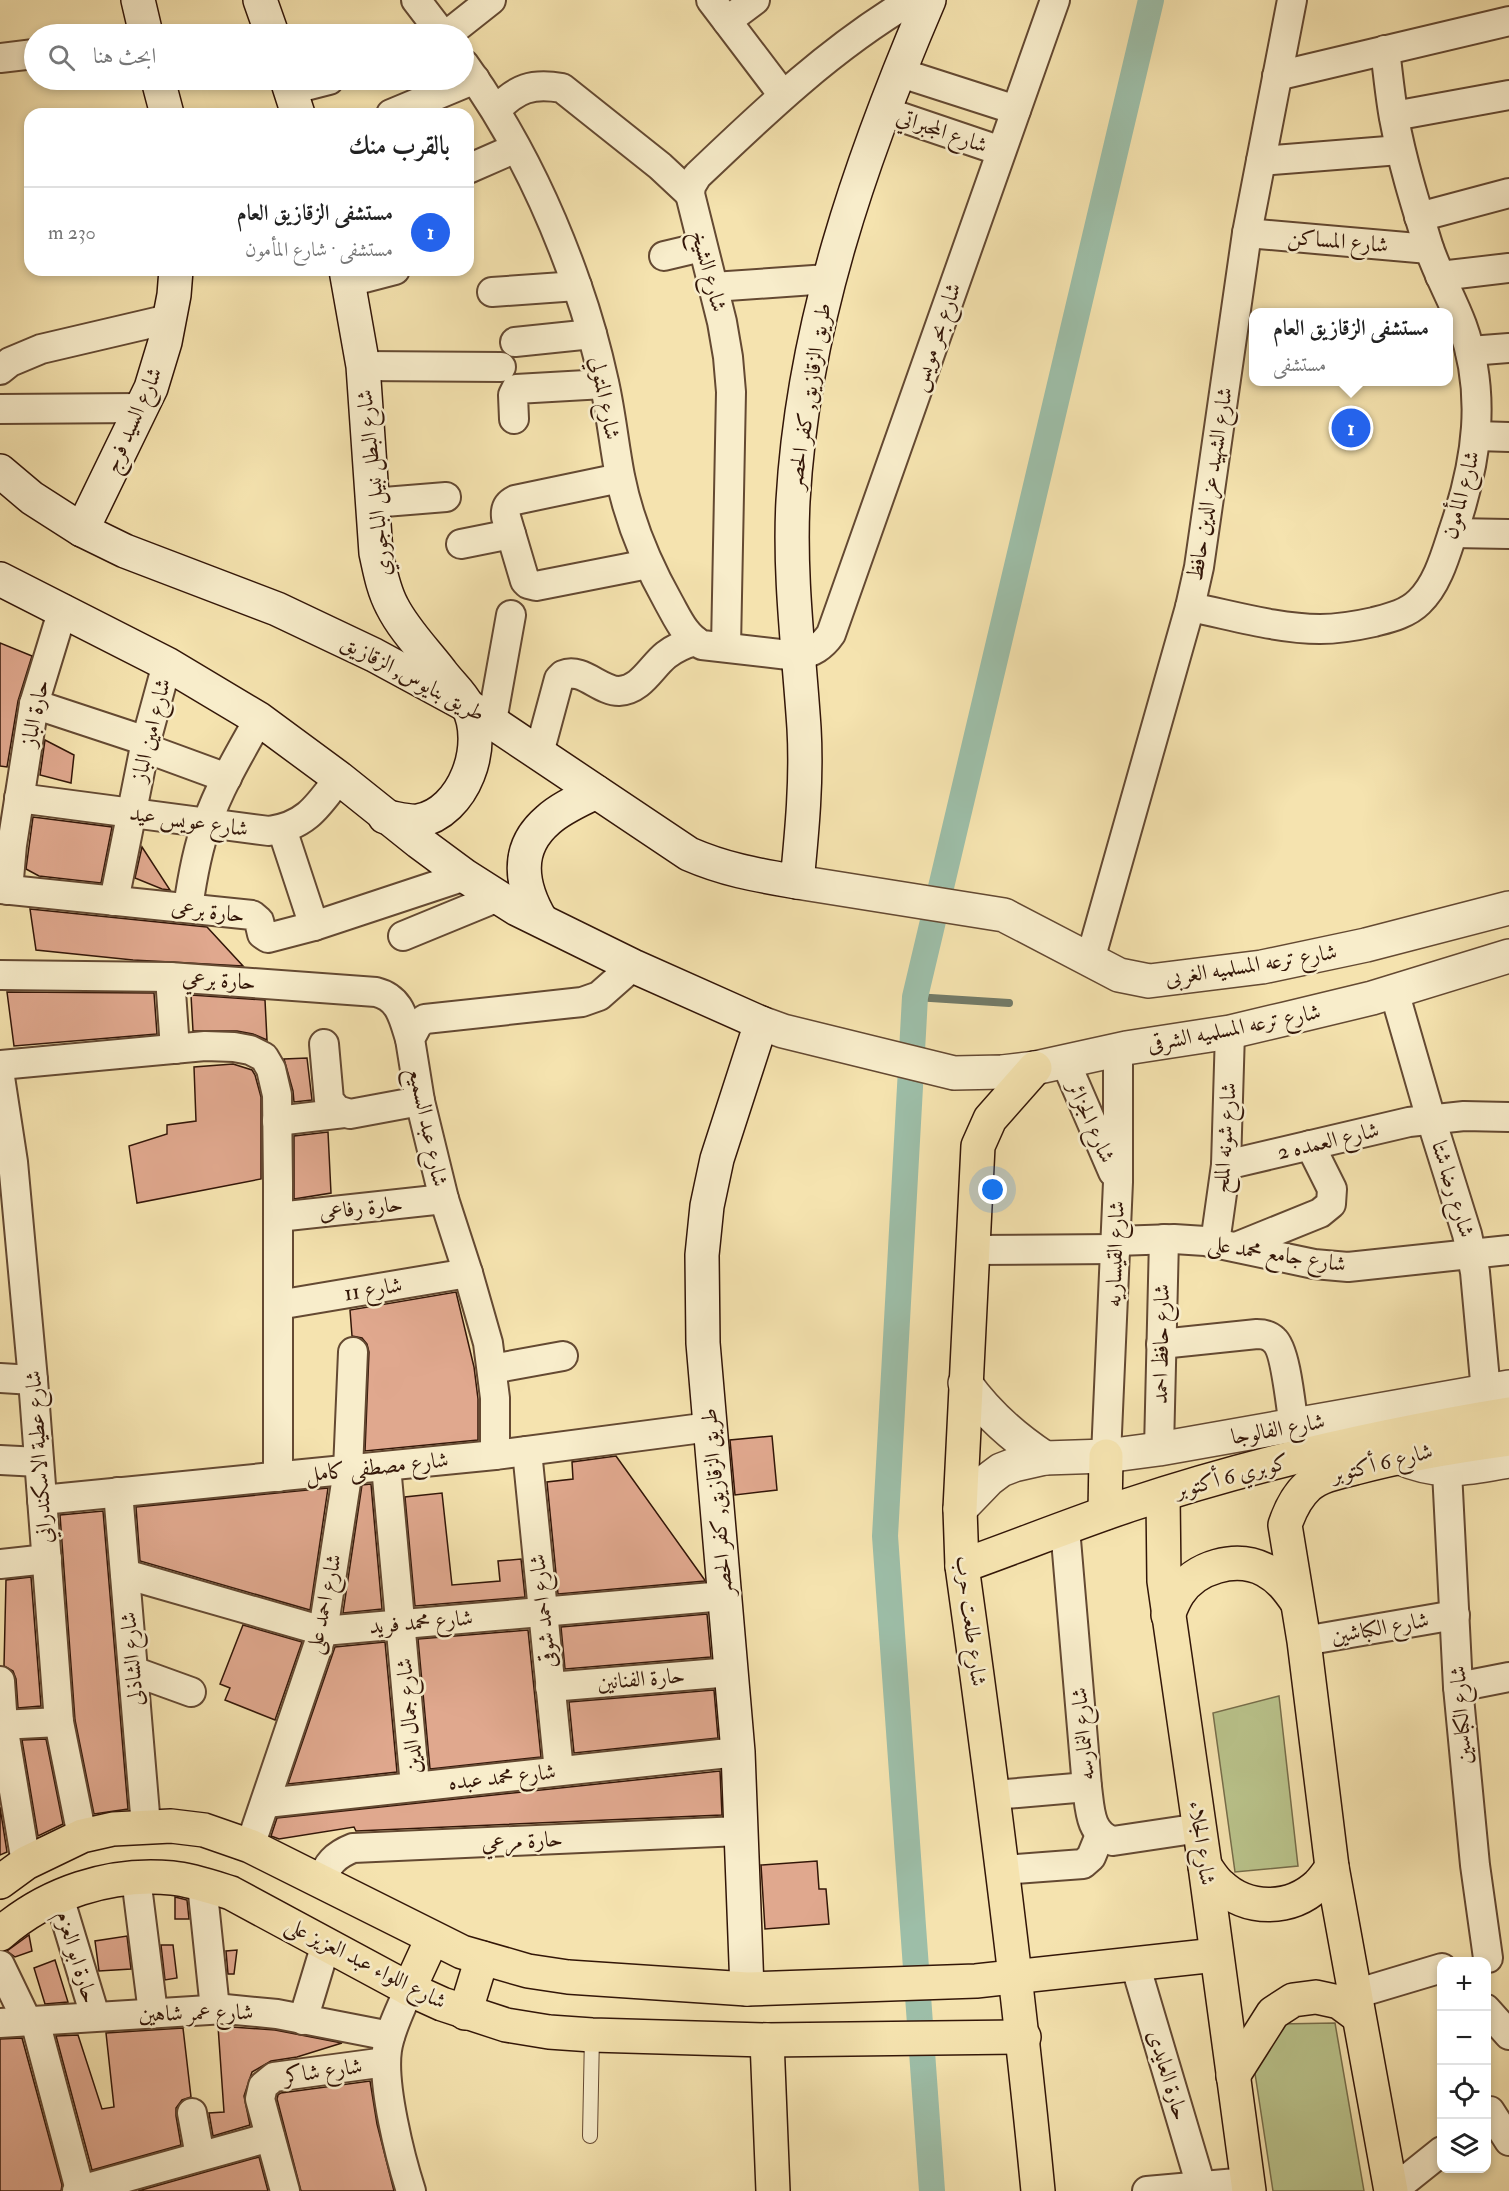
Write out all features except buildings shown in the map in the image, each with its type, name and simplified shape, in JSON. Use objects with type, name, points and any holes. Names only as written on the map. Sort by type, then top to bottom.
[{"type":"main road","points":[[138,0],[144,24]]},
{"type":"main road","points":[[260,0],[268,24]]},
{"type":"main road","name":"طريق الزقازيق, كفر الحصر","points":[[809,884],[802,831],[804,729],[792,577],[793,502],[800,427],[811,352],[828,279],[883,111],[929,0]]},
{"type":"main road","points":[[161,90],[165,108]]},
{"type":"main road","name":"شارع السيد فرج","points":[[82,530],[151,388],[165,342],[175,276]]},
{"type":"main road","name":"شارع البطل نبيل الباجوري","points":[[348,276],[363,366],[376,553],[381,580],[392,607],[411,634],[480,713]]},
{"type":"main road","name":"طريق بنايوس, الزقازيق","points":[[0,471],[32,498],[82,530],[125,551],[277,609],[374,655],[480,713],[689,854],[718,867],[1004,915]]},
{"type":"main road","points":[[1,585],[63,609],[167,664],[259,719],[465,876],[498,897],[633,966],[772,1027]]},
{"type":"main road","points":[[386,817],[417,821],[445,809],[462,789],[473,762],[475,734],[480,713]]},
{"type":"main road","points":[[541,920],[524,884],[524,858],[533,835],[548,819],[596,792]]},
{"type":"main road","name":"شارع ترعه المسلميه الغربى","points":[[1004,915],[1119,975],[1149,981],[1262,967],[1366,945],[1509,908]]},
{"type":"main road","name":"شارع ترعه المسلميه الشرقى","points":[[772,1027],[954,1073],[998,1072],[1230,1032],[1331,1009],[1509,956]]},
{"type":"main road","name":"طريق الزقازيق, كفر الحصر","points":[[747,1989],[738,1752],[701,1303],[702,1254],[707,1206],[717,1159],[772,1027]]},
{"type":"main road","name":"شارع طلعت حرب","points":[[1038,2191],[1024,2037],[994,1795],[962,1566],[960,1509],[978,1146],[990,1119],[1050,1064]]},
{"type":"main road","points":[[965,1383],[978,1401],[1009,1432],[1045,1458]]},
{"type":"main road","name":"شارع الفالوجا","points":[[960,1509],[1001,1470],[1045,1458],[1106,1456],[1501,1398]]},
{"type":"main road","name":"كوبري 6 أكتوبر","points":[[962,1566],[1163,1495],[1315,1453],[1447,1424],[1501,1398]]},
{"type":"main road","name":"شارع 6 أكتوبر","points":[[1298,1602],[1286,1525],[1290,1510],[1298,1496],[1310,1485],[1323,1477],[1398,1457],[1509,1438]]},
{"type":"main road","points":[[1105,1514],[1106,1456]]},
{"type":"main road","points":[[1398,1457],[1426,1467],[1447,1471],[1509,1461]]},
{"type":"main road","name":"شارع الجلاء","points":[[1163,1495],[1164,1581],[1168,1615],[1200,1828],[1248,2187]]},
{"type":"main road","points":[[1168,1615],[1178,1593],[1195,1576],[1217,1565],[1241,1563],[1264,1569],[1284,1583],[1298,1602],[1332,1867],[1392,2191]]},
{"type":"main road","points":[[0,1882],[26,1863],[82,1836],[114,1829],[171,1826],[204,1830],[250,1846],[462,1952],[528,1971],[568,1977],[747,1989],[976,1981],[1216,1955]]},
{"type":"main road","points":[[1205,1866],[1219,1884],[1236,1897],[1258,1904],[1280,1904],[1301,1898],[1319,1885],[1332,1867]]},
{"type":"main road","name":"شارع اللواء عبد العزيز على","points":[[0,1934],[40,1905],[106,1881],[172,1878],[231,1893],[409,1989],[465,2013],[506,2025],[549,2032],[592,2035],[767,2040],[1024,2037]]},
{"type":"main road","points":[[409,1989],[432,1938]]},
{"type":"main road","points":[[465,2013],[482,1958]]},
{"type":"main road","points":[[1233,2076],[1273,2013],[1293,2000],[1316,1997],[1357,2005]]},
{"type":"main road","points":[[767,2040],[773,2191]]},
{"type":"street","points":[[416,0],[434,24]]},
{"type":"street","points":[[461,24],[491,0]]},
{"type":"street","points":[[755,0],[719,11],[783,95]]},
{"type":"street","points":[[690,194],[690,186],[697,176],[783,95],[870,26],[912,0]]},
{"type":"street","name":"شارع بحر مويس","points":[[797,656],[812,652],[823,645],[831,633],[1055,0]]},
{"type":"street","name":"شارع الشهيد عز الدين حافظ","points":[[1090,960],[1190,607],[1199,567],[1247,233],[1292,0]]},
{"type":"street","points":[[1277,76],[1385,50],[1498,15]]},
{"type":"street","name":"شارع المأمون","points":[[1190,607],[1282,625],[1318,629],[1388,619],[1412,608],[1427,593],[1453,533],[1472,470],[1477,436],[1477,408],[1470,351],[1462,325],[1429,249],[1400,150],[1385,50]]},
{"type":"street","points":[[0,58],[24,55]]},
{"type":"street","points":[[898,72],[1016,110]]},
{"type":"street","name":"شارع المتولي","points":[[474,78],[496,110],[556,231],[592,334],[604,384],[620,478],[632,521],[648,564],[682,627],[695,641]]},
{"type":"street","points":[[496,110],[508,98],[524,89],[543,85],[562,88],[660,166],[690,194]]},
{"type":"street","points":[[430,107],[448,90]]},
{"type":"street","points":[[1394,116],[1509,95]]},
{"type":"street","name":"شارع المجبراتي","points":[[883,111],[1001,151]]},
{"type":"street","points":[[474,166],[516,148]]},
{"type":"street","points":[[1261,160],[1400,150]]},
{"type":"street","points":[[1419,217],[1509,193]]},
{"type":"street","name":"شارع الشيخ","points":[[690,194],[722,322],[731,392],[726,647]]},
{"type":"street","name":"شارع المساكن","points":[[1247,233],[1429,249]]},
{"type":"street","points":[[664,256],[702,247]]},
{"type":"street","points":[[1440,276],[1509,268]]},
{"type":"street","points":[[713,287],[828,279]]},
{"type":"street","points":[[492,292],[577,286]]},
{"type":"street","points":[[0,370],[10,362],[41,349],[169,319]]},
{"type":"street","points":[[515,342],[592,334]]},
{"type":"street","points":[[1470,351],[1509,348]]},
{"type":"street","points":[[363,366],[501,367]]},
{"type":"street","points":[[514,418],[513,395],[516,388],[604,384]]},
{"type":"street","points":[[0,409],[141,408]]},
{"type":"street","points":[[1477,436],[1509,437]]},
{"type":"street","points":[[620,478],[509,503],[506,509],[511,534],[525,581],[532,586],[648,564]]},
{"type":"street","points":[[372,502],[446,497]]},
{"type":"street","points":[[1453,533],[1509,534]]},
{"type":"street","points":[[461,544],[511,534]]},
{"type":"street","name":"حارة الباز","points":[[4,890],[34,704],[63,609]]},
{"type":"street","points":[[480,713],[511,615]]},
{"type":"street","points":[[539,753],[559,679],[563,675],[574,673],[610,690],[620,691],[640,683],[656,663],[668,653],[681,645],[695,641],[702,645],[797,656]]},
{"type":"street","name":"شارع امين الباز","points":[[114,901],[145,745],[167,664]]},
{"type":"street","points":[[34,704],[227,778]]},
{"type":"street","points":[[188,908],[198,852],[206,824],[227,778],[259,719]]},
{"type":"street","name":"شارع عويس عيد","points":[[19,798],[255,831],[282,829],[295,824],[311,813],[339,778]]},
{"type":"street","points":[[282,829],[314,926]]},
{"type":"street","name":"حارة برعى","points":[[4,890],[252,915],[259,921],[262,934],[268,938],[314,926],[465,876]]},
{"type":"street","points":[[403,936],[498,897]]},
{"type":"street","name":"شارع عبد السميع","points":[[495,1455],[496,1426],[488,1343],[444,1198],[420,1101],[410,1039],[418,1024],[425,1019],[582,1002],[599,996],[633,966]]},
{"type":"street","name":"حارة برعي","points":[[0,975],[170,977],[376,992],[385,994],[399,1006],[410,1039]]},
{"type":"street","points":[[170,977],[175,1049]]},
{"type":"street","name":"شارع رضا شتا","points":[[1394,991],[1431,1119],[1462,1213],[1501,1398]]},
{"type":"street","name":"شارع شونه الملح","points":[[1225,1245],[1230,1032]]},
{"type":"street","points":[[324,1044],[329,1100],[332,1106],[344,1113]]},
{"type":"street","points":[[0,1065],[205,1046],[234,1047],[250,1050],[264,1057],[271,1069],[277,1095],[278,1477]]},
{"type":"street","name":"شارع القيساريه","points":[[1106,1456],[1118,1182],[1118,1051]]},
{"type":"street","name":"شارع الجزائر","points":[[1050,1064],[1118,1182]]},
{"type":"street","name":"شارع عطية الاسكندراني","points":[[0,1077],[7,1161],[13,1302],[33,1380],[59,1722],[82,1836]]},
{"type":"street","points":[[277,1121],[350,1114],[420,1101]]},
{"type":"street","name":"شارع العمده 2","points":[[1226,1165],[1431,1119],[1464,1116],[1509,1117]]},
{"type":"street","points":[[1225,1245],[1320,1213],[1331,1204],[1332,1189],[1310,1145]]},
{"type":"street","name":"حارة رفاعى","points":[[278,1217],[444,1198]]},
{"type":"street","name":"شارع جامع محمد على","points":[[972,1250],[1116,1245],[1164,1239],[1225,1245],[1314,1264],[1348,1267],[1509,1250]]},
{"type":"street","name":"شارع حافظ احمد","points":[[1159,1449],[1164,1239]]},
{"type":"street","name":"شارع 11","points":[[278,1305],[468,1273]]},
{"type":"street","points":[[1161,1344],[1257,1334],[1269,1336],[1275,1340],[1281,1351],[1294,1427]]},
{"type":"street","name":"شارع احمد على","points":[[250,1846],[323,1631],[348,1470],[353,1352]]},
{"type":"street","points":[[492,1369],[563,1356]]},
{"type":"street","points":[[0,1378],[33,1380]]},
{"type":"street","name":"شارع مصطفى كامل","points":[[42,1500],[495,1455],[710,1427]]},
{"type":"street","name":"شارع احمد شوقى","points":[[527,1451],[559,1771]]},
{"type":"street","points":[[0,1460],[39,1462]]},
{"type":"street","name":"شارع جمال الدين","points":[[386,1466],[415,1786]]},
{"type":"street","name":"شارع الكباسين","points":[[1447,1471],[1458,1687],[1474,1865],[1490,1957]]},
{"type":"street","name":"شارع الشاذلى","points":[[118,1492],[146,1826]]},
{"type":"street","name":"شارع النمارسه","points":[[1065,1528],[1087,1787],[1093,1825],[1101,1835]]},
{"type":"street","points":[[0,1564],[46,1559]]},
{"type":"street","name":"شارع محمد فريد","points":[[125,1574],[323,1631],[724,1596]]},
{"type":"street","name":"شارع الكباشين","points":[[1304,1641],[1455,1616]]},
{"type":"street","points":[[133,1671],[191,1692]]},
{"type":"street","name":"حارة الفنانين","points":[[550,1687],[731,1672]]},
{"type":"street","points":[[1458,1687],[1509,1677]]},
{"type":"street","points":[[0,1681],[2,1725],[26,1863]]},
{"type":"street","points":[[2,1725],[59,1722]]},
{"type":"street","name":"شارع محمد عبده","points":[[266,1803],[738,1752]]},
{"type":"street","points":[[994,1795],[1087,1787]]},
{"type":"street","points":[[1003,1870],[1083,1864],[1091,1857],[1101,1835],[1120,1840],[1200,1828]]},
{"type":"street","name":"حارة مرعي","points":[[321,1882],[332,1860],[352,1848],[740,1831]]},
{"type":"street","points":[[136,1878],[153,2013]]},
{"type":"street","points":[[202,1884],[215,2009]]},
{"type":"street","name":"حارة ابو العزم","points":[[59,1897],[95,2016]]},
{"type":"street","points":[[303,2020],[326,1944]]},
{"type":"street","name":"حارة العايدى","points":[[1135,1964],[1201,2186]]},
{"type":"street","points":[[0,1965],[79,2191],[270,2137]]},
{"type":"street","points":[[1357,2005],[1437,1970]]},
{"type":"street","points":[[409,1989],[388,2049],[393,2119],[411,2191]]},
{"type":"street","name":"شارع عمر شاهين","points":[[21,2022],[215,2009],[252,2011],[303,2020],[388,2049]]},
{"type":"street","points":[[1488,2011],[1509,2035]]},
{"type":"street","name":"شارع شاكر","points":[[285,2191],[260,2099],[263,2086],[274,2077],[388,2049]]},
{"type":"street","points":[[1495,2107],[1509,2140]]},
{"type":"street","points":[[192,2113],[200,2156]]},
{"type":"street","points":[[1392,2191],[1437,2155]]},
{"type":"street","points":[[1147,2191],[1201,2186],[1248,2187]]},
{"type":"lane","points":[[590,2136],[592,2035]]},
{"type":"green space","points":[[1279,1696],[1298,1866],[1235,1872],[1213,1713]]},
{"type":"green space","points":[[1335,2023],[1364,2191],[1273,2191],[1254,2067],[1278,2024]]},
{"type":"waterway","points":[[932,2191],[885,1536],[915,997],[1151,0]]},
{"type":"waterway","points":[[915,997],[1009,1003]]},
{"type":"place","name":"مستشفى الزقازيق العام","points":[[1351,428]]}]
